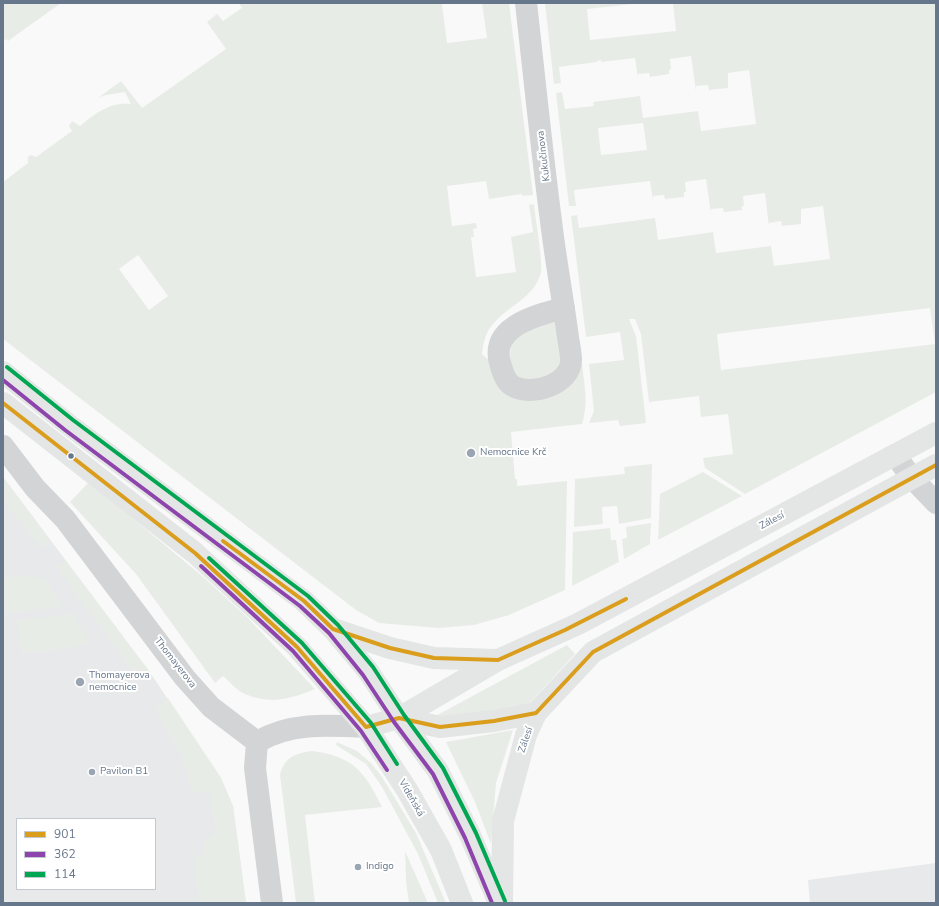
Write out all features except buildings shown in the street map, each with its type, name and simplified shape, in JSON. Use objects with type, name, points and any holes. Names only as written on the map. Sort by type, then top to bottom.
[{"type":"main road","points":[[3,372],[69,426],[304,602],[333,629],[368,671],[399,718],[438,772],[470,836],[499,903]]},
{"type":"main road","name":"Vídeňská","points":[[3,403],[195,553],[297,647],[366,727],[407,790],[441,850],[462,903]]},
{"type":"main road","name":"Zálesí","points":[[399,718],[498,660],[578,624],[936,433]]},
{"type":"main road","name":"Zálesí","points":[[502,903],[503,821],[526,735],[536,713],[593,652],[936,465]]},
{"type":"main road","points":[[333,629],[390,648],[434,658],[498,660]]},
{"type":"main road","points":[[366,727],[399,718],[440,726],[494,721],[536,713]]},
{"type":"street","name":"Kukučínova","points":[[526,3],[554,243],[564,308]]},
{"type":"street","name":"Thomayerova","points":[[3,446],[35,488],[65,520],[184,678],[211,708],[257,742]]},
{"type":"street","points":[[894,456],[912,478],[936,503]]},
{"type":"street","points":[[272,903],[255,768],[257,742],[275,733],[311,725],[366,727]]},
{"type":"shaded area","points":[[3,3],[61,3],[8,41],[6,39],[3,41]]},
{"type":"shaded area","points":[[239,3],[446,3],[442,4],[447,43],[487,38],[482,3],[509,3],[533,195],[522,196],[522,194],[489,199],[486,181],[447,186],[452,226],[476,223],[477,228],[473,229],[474,237],[471,237],[476,277],[516,272],[511,237],[533,232],[529,205],[534,204],[541,266],[538,281],[526,296],[496,320],[484,340],[482,354],[535,400],[559,393],[569,384],[582,363],[586,401],[582,424],[511,432],[515,479],[517,479],[517,486],[567,481],[565,590],[509,615],[474,625],[439,628],[379,623],[356,610],[3,339],[3,182],[28,163],[28,157],[31,155],[36,157],[72,131],[69,126],[72,121],[80,126],[103,109],[116,105],[131,104],[125,92],[98,98],[121,81],[142,108],[226,49],[207,22],[217,14],[223,21],[242,8]],"holes":[[[138,255],[168,296],[149,310],[119,269]]]},
{"type":"shaded area","points":[[545,3],[642,3],[587,9],[590,40],[676,31],[673,3],[936,3],[936,392],[745,494],[705,468],[703,458],[733,454],[728,414],[701,417],[699,396],[649,402],[641,334],[635,319],[629,319],[636,336],[646,423],[620,426],[618,420],[589,423],[594,411],[589,364],[624,360],[620,332],[586,337],[571,216],[577,215],[579,228],[655,218],[658,240],[713,232],[716,253],[771,246],[774,266],[830,259],[823,206],[801,209],[801,224],[782,226],[781,221],[769,223],[769,227],[765,193],[743,196],[744,206],[742,206],[742,210],[724,212],[723,208],[711,209],[711,214],[706,179],[685,182],[686,192],[684,192],[684,197],[665,199],[664,195],[653,196],[653,201],[650,181],[574,190],[576,206],[569,206],[556,93],[562,92],[565,109],[594,106],[593,102],[640,96],[643,118],[698,111],[701,131],[756,124],[749,70],[728,73],[728,88],[709,90],[708,85],[696,86],[696,91],[691,56],[670,59],[671,69],[669,70],[669,74],[650,77],[649,73],[638,74],[638,78],[635,58],[601,62],[601,60],[597,62],[559,67],[561,83],[554,84]],"holes":[[[643,123],[647,150],[601,155],[598,128]],[[930,308],[935,344],[721,370],[717,334]]]},
{"type":"shaded area","points":[[553,313],[562,358],[553,375],[536,382],[521,378],[512,367],[510,360],[510,352],[515,338]]},
{"type":"shaded area","points":[[652,464],[651,518],[619,524],[617,506],[602,507],[603,524],[574,527],[575,479],[625,474],[624,467]]},
{"type":"shaded area","points":[[703,472],[742,496],[658,540],[660,494]]},
{"type":"shaded area","name":"Thomayerova nemocnice","points":[[3,477],[149,671],[221,778],[233,806],[246,903],[3,903]]},
{"type":"shaded area","points":[[3,477],[51,541],[42,548],[3,501]]},
{"type":"shaded area","points":[[89,482],[201,575],[247,617],[315,689],[297,696],[272,700],[242,693],[223,676],[215,683],[136,574],[70,502]]},
{"type":"shaded area","points":[[651,523],[650,544],[624,559],[622,539],[627,538],[626,527]]},
{"type":"shaded area","points":[[610,528],[611,540],[616,540],[619,562],[572,586],[573,532]]},
{"type":"shaded area","points":[[66,561],[149,671],[139,679],[57,568]]},
{"type":"shaded area","points":[[21,576],[44,579],[64,606],[5,613],[3,578]]},
{"type":"shaded area","points":[[71,614],[92,644],[22,654],[17,621]]},
{"type":"shaded area","points":[[567,645],[575,654],[529,704],[432,722],[428,720]]},
{"type":"shaded area","points":[[168,698],[221,778],[233,806],[246,903],[199,903],[194,857],[204,856],[203,845],[216,832],[210,791],[193,793],[181,754],[156,709]]},
{"type":"shaded area","points":[[513,730],[496,783],[491,844],[475,802],[446,742]]},
{"type":"shaded area","points":[[337,742],[357,751],[371,763],[382,777],[416,833],[446,903],[438,903],[418,854],[382,787],[366,764],[336,745]]},
{"type":"shaded area","points":[[312,751],[338,757],[356,768],[370,784],[382,807],[305,815],[315,903],[296,903],[280,775],[284,764],[291,757],[300,753]]},
{"type":"shaded area","points":[[405,851],[428,903],[409,903],[406,882]]},
{"type":"shaded area","points":[[936,863],[936,903],[810,903],[808,880]]},
{"type":"transit line","name":"114","points":[[7,367],[73,420],[308,596],[338,625],[373,667],[404,715],[443,768],[476,833],[505,901]]},
{"type":"transit line","name":"362","points":[[3,380],[65,430],[300,606],[329,633],[363,675],[394,722],[433,774],[465,838],[492,903]]},
{"type":"transit line","name":"901","points":[[3,403],[195,553],[297,647],[366,727],[399,718],[440,727],[494,721],[536,713],[593,652],[936,465]]},
{"type":"transit line","name":"901","points":[[223,541],[304,601],[333,629],[390,648],[434,658],[498,660],[565,630],[626,599]]},
{"type":"transit line","name":"114","points":[[209,558],[302,643],[371,723],[397,764]]},
{"type":"transit line","name":"362","points":[[201,566],[293,651],[361,731],[387,770]]},
{"type":"place","name":"Nemocnice Krč","points":[[471,453]]},
{"type":"place","name":"Thomayerova nemocnice","points":[[80,682]]},
{"type":"place","name":"Pavilon B1","points":[[92,772]]},
{"type":"place","name":"Indigo","points":[[358,867]]}]
